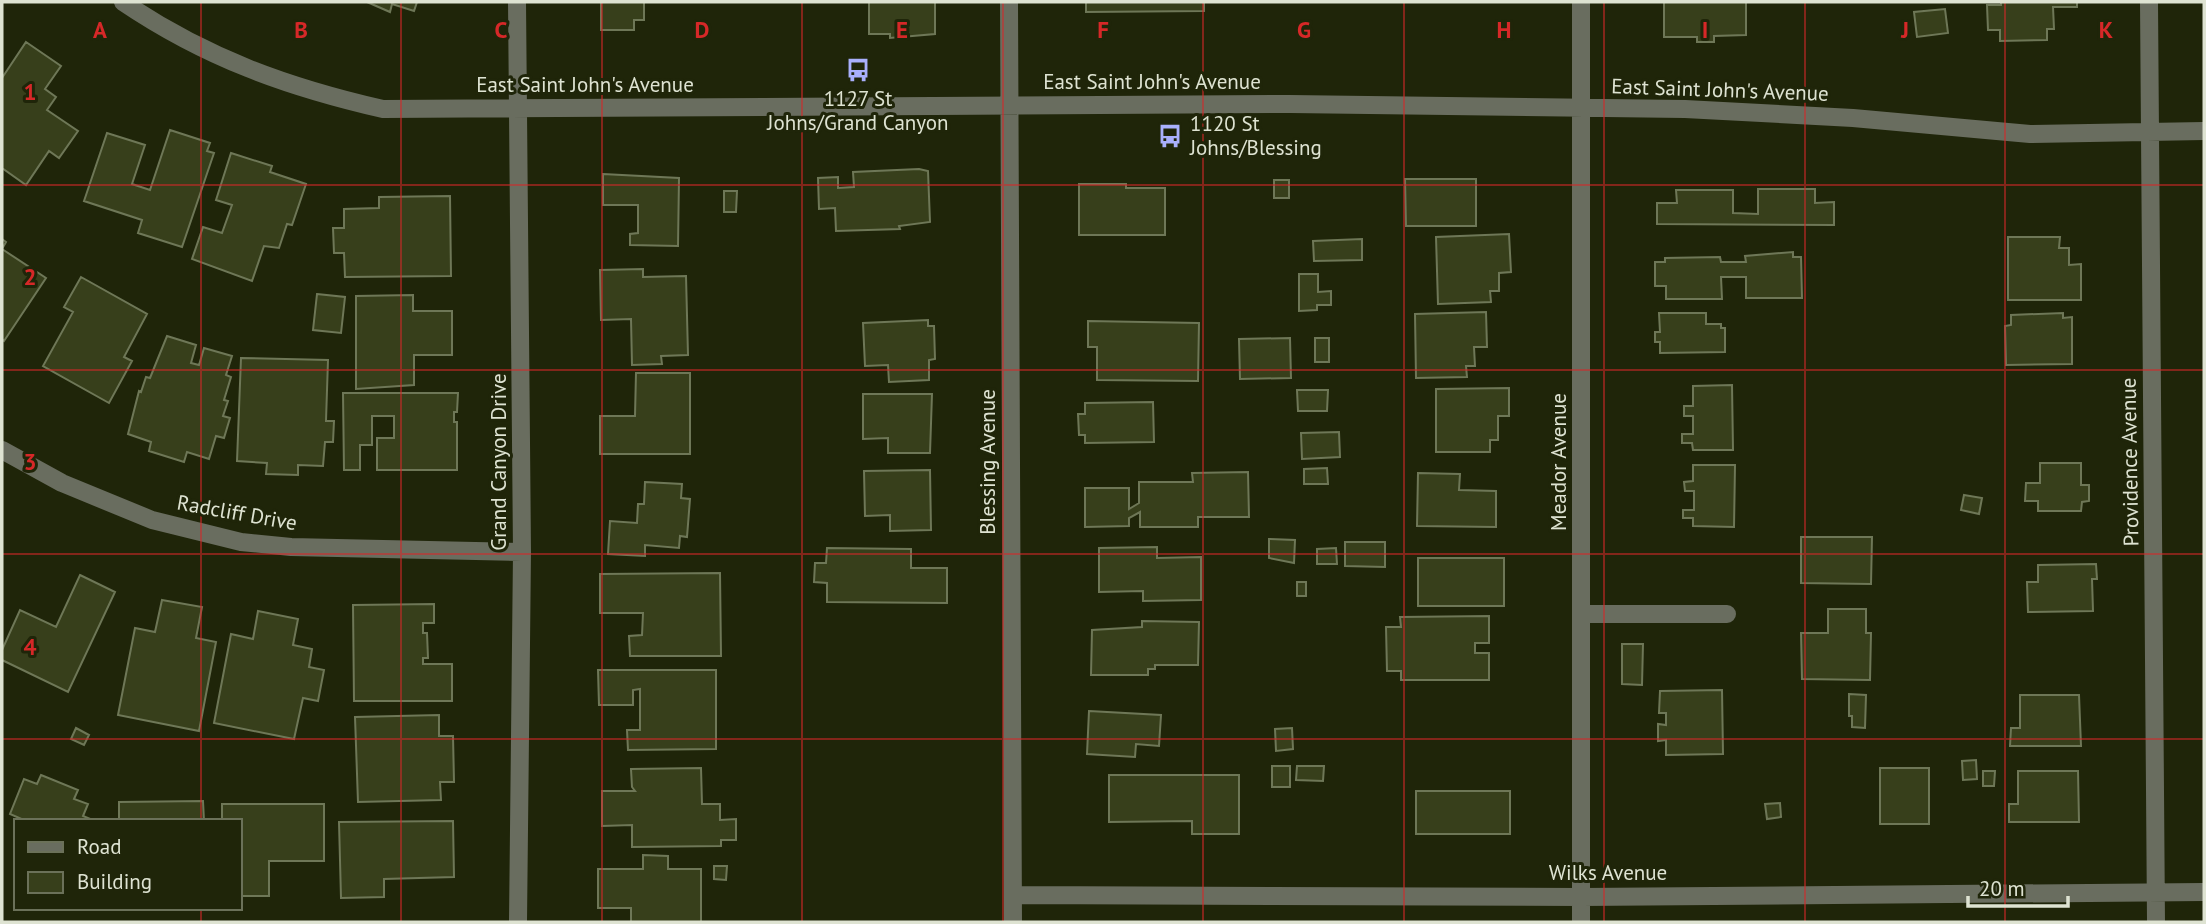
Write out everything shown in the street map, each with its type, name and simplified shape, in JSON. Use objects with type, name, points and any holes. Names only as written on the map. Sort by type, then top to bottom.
[{"type":"street","name":"East Saint John's Avenue","points":[[124,2],[166,31],[269,79],[324,96],[383,109],[1290,104],[1685,109],[1840,117],[2030,134],[2204,131]]},
{"type":"street","name":"Grand Canyon Drive","points":[[517,2],[522,552],[518,922]]},
{"type":"street","name":"Blessing Avenue","points":[[1009,2],[1013,922]]},
{"type":"street","name":"Meador Avenue","points":[[1581,2],[1581,922]]},
{"type":"street","name":"Providence Avenue","points":[[2149,2],[2156,922]]},
{"type":"street","name":"Radcliff Drive","points":[[2,450],[62,483],[152,520],[241,541],[291,547],[522,552]]},
{"type":"street","points":[[1582,614],[1727,614]]},
{"type":"street","name":"Wilks Avenue","points":[[1013,895],[1581,897],[2204,892]]},
{"type":"building","points":[[367,2],[417,2],[414,11],[392,4],[390,12]]},
{"type":"building","points":[[601,2],[644,2],[644,20],[634,20],[634,30],[601,30]]},
{"type":"building","points":[[869,2],[935,2],[935,34],[890,38],[890,34],[869,34]]},
{"type":"building","points":[[1086,2],[1204,2],[1204,11],[1086,12]]},
{"type":"building","points":[[1664,2],[1746,2],[1746,35],[1714,36],[1714,42],[1697,42],[1697,37],[1664,37]]},
{"type":"building","points":[[2001,2],[2077,2],[2077,7],[2053,7],[2054,29],[2047,29],[2047,40],[2000,41],[2000,30],[1988,30],[1987,5],[2001,5]]},
{"type":"building","points":[[1945,9],[1948,33],[1917,37],[1914,12]]},
{"type":"building","points":[[26,42],[61,66],[45,89],[56,97],[47,110],[78,131],[59,158],[49,151],[26,185],[2,168],[2,78]]},
{"type":"building","points":[[170,130],[210,143],[207,151],[214,153],[182,247],[138,233],[142,220],[84,201],[107,133],[145,145],[132,184],[150,190]]},
{"type":"building","points":[[231,153],[272,166],[270,172],[306,184],[292,225],[287,224],[279,248],[264,246],[252,281],[192,259],[203,227],[222,233],[232,205],[216,200]]},
{"type":"building","points":[[919,169],[928,171],[930,222],[899,226],[900,229],[836,231],[835,208],[819,209],[818,178],[838,177],[838,188],[854,187],[853,172]]},
{"type":"building","points":[[603,174],[679,178],[678,246],[630,245],[630,234],[638,233],[638,205],[603,205]]},
{"type":"building","points":[[1405,179],[1476,179],[1476,226],[1406,226]]},
{"type":"building","points":[[1274,180],[1289,180],[1289,198],[1274,198]]},
{"type":"building","points":[[1079,184],[1126,184],[1126,188],[1165,188],[1165,235],[1079,235]]},
{"type":"building","points":[[1758,189],[1815,189],[1815,203],[1834,202],[1834,225],[1657,224],[1657,203],[1677,203],[1676,190],[1733,190],[1733,213],[1758,214]]},
{"type":"building","points":[[724,191],[737,191],[736,212],[724,212]]},
{"type":"building","points":[[450,196],[451,276],[345,277],[344,253],[334,253],[333,228],[344,228],[344,209],[379,208],[379,197]]},
{"type":"building","points":[[1509,234],[1511,272],[1499,273],[1499,291],[1490,291],[1491,302],[1438,304],[1436,237]]},
{"type":"building","points":[[2008,237],[2060,237],[2059,248],[2069,248],[2069,265],[2081,264],[2081,300],[2008,300]]},
{"type":"building","points":[[1362,239],[1362,260],[1314,261],[1313,241]]},
{"type":"building","points":[[2,249],[46,278],[4,341],[2,339]]},
{"type":"building","points":[[1793,252],[1793,257],[1801,257],[1802,298],[1746,298],[1746,277],[1721,277],[1722,299],[1666,299],[1666,286],[1655,286],[1655,262],[1665,262],[1665,258],[1720,257],[1721,262],[1746,262],[1745,256]]},
{"type":"building","points":[[643,269],[643,277],[686,276],[688,355],[661,356],[662,364],[632,365],[631,319],[601,320],[600,270]]},
{"type":"building","points":[[1299,274],[1318,274],[1318,292],[1331,291],[1331,305],[1317,305],[1317,310],[1299,311]]},
{"type":"building","points":[[81,277],[147,314],[124,357],[132,361],[109,403],[43,366],[73,312],[64,307]]},
{"type":"building","points":[[317,294],[345,297],[341,333],[313,330]]},
{"type":"building","points":[[413,295],[413,311],[452,311],[452,355],[414,355],[414,385],[356,389],[356,296]]},
{"type":"building","points":[[1486,312],[1487,347],[1474,347],[1475,366],[1466,366],[1467,377],[1416,378],[1415,314]]},
{"type":"building","points":[[1659,313],[1706,313],[1706,324],[1721,324],[1721,328],[1725,328],[1725,352],[1660,353],[1660,342],[1655,342],[1655,332],[1660,332]]},
{"type":"building","points":[[2063,313],[2063,318],[2072,317],[2072,364],[2006,365],[2005,326],[2011,325],[2011,315]]},
{"type":"building","points":[[928,320],[928,326],[934,326],[935,359],[929,360],[929,380],[889,382],[888,365],[865,366],[863,323]]},
{"type":"building","points":[[1088,321],[1199,323],[1198,381],[1097,380],[1097,347],[1088,347]]},
{"type":"building","points":[[167,336],[196,345],[191,363],[199,365],[204,348],[232,356],[226,375],[231,377],[224,400],[228,401],[223,416],[230,418],[224,438],[216,436],[209,459],[187,452],[184,462],[149,451],[151,442],[128,434],[139,391],[141,392],[146,377],[150,378]]},
{"type":"building","points":[[1290,338],[1291,378],[1240,379],[1239,339]]},
{"type":"building","points":[[1315,338],[1329,338],[1329,362],[1315,362]]},
{"type":"building","points":[[241,358],[328,360],[326,421],[334,421],[333,442],[325,442],[323,466],[298,465],[298,475],[266,474],[267,463],[237,461]]},
{"type":"building","points":[[636,373],[690,373],[690,454],[600,454],[600,416],[635,416]]},
{"type":"building","points":[[1732,385],[1733,450],[1693,450],[1692,443],[1682,443],[1682,434],[1693,434],[1693,416],[1684,416],[1684,406],[1693,406],[1693,386]]},
{"type":"building","points":[[1509,388],[1509,416],[1498,416],[1498,440],[1490,440],[1490,452],[1436,452],[1436,389]]},
{"type":"building","points":[[1297,390],[1328,390],[1327,411],[1298,411]]},
{"type":"building","points":[[343,393],[458,393],[457,412],[454,412],[454,422],[457,422],[457,470],[377,470],[377,438],[394,438],[394,416],[372,416],[372,445],[360,445],[360,470],[344,470]]},
{"type":"building","points":[[863,394],[932,394],[930,453],[888,453],[888,438],[863,439]]},
{"type":"building","points":[[1153,402],[1154,442],[1085,443],[1085,435],[1079,435],[1078,414],[1085,414],[1085,403]]},
{"type":"building","points":[[1339,432],[1340,457],[1302,459],[1301,433]]},
{"type":"building","points":[[2040,463],[2081,463],[2081,485],[2089,485],[2089,501],[2082,502],[2081,511],[2038,511],[2038,501],[2025,501],[2026,483],[2040,483]]},
{"type":"building","points":[[1693,465],[1735,465],[1734,527],[1693,526],[1693,518],[1683,518],[1683,510],[1694,510],[1694,491],[1685,491],[1684,482],[1693,481]]},
{"type":"building","points":[[1327,468],[1328,484],[1304,484],[1304,469]]},
{"type":"building","points":[[930,470],[931,530],[890,531],[890,515],[865,516],[864,471]]},
{"type":"building","points":[[1248,472],[1249,517],[1198,517],[1198,527],[1140,527],[1140,512],[1129,518],[1129,526],[1085,527],[1085,488],[1129,488],[1129,509],[1139,503],[1139,482],[1193,482],[1192,473]]},
{"type":"building","points":[[1418,473],[1460,474],[1459,490],[1496,491],[1496,527],[1417,526]]},
{"type":"building","points":[[645,482],[682,484],[681,498],[690,499],[687,537],[680,536],[679,548],[645,545],[645,556],[608,554],[610,521],[637,523],[638,504],[644,504]]},
{"type":"building","points":[[1964,495],[1982,498],[1979,514],[1961,510]]},
{"type":"building","points":[[1801,537],[1872,537],[1871,584],[1801,583]]},
{"type":"building","points":[[1269,539],[1295,540],[1294,563],[1269,558]]},
{"type":"building","points":[[1345,542],[1385,542],[1385,567],[1345,566]]},
{"type":"building","points":[[1157,547],[1157,558],[1201,557],[1201,600],[1143,601],[1143,591],[1099,592],[1099,548]]},
{"type":"building","points":[[827,548],[911,549],[911,568],[947,568],[947,603],[827,602],[827,583],[814,582],[815,563],[826,563]]},
{"type":"building","points":[[1336,548],[1337,564],[1317,564],[1317,549]]},
{"type":"building","points":[[1418,558],[1504,558],[1504,606],[1418,606]]},
{"type":"building","points":[[2096,564],[2097,579],[2092,579],[2093,611],[2028,612],[2027,582],[2038,582],[2038,565]]},
{"type":"building","points":[[720,573],[721,656],[630,656],[629,636],[642,635],[643,613],[600,613],[600,574]]},
{"type":"building","points":[[80,575],[115,592],[68,692],[2,660],[2,650],[20,610],[56,627]]},
{"type":"building","points":[[1297,582],[1306,582],[1306,596],[1297,596]]},
{"type":"building","points":[[162,600],[202,607],[196,638],[216,642],[199,731],[118,715],[135,628],[155,632]]},
{"type":"building","points":[[434,604],[434,623],[423,623],[423,633],[427,633],[428,658],[423,658],[423,664],[452,664],[452,701],[354,701],[353,605]]},
{"type":"building","points":[[1828,609],[1866,609],[1866,633],[1871,633],[1870,680],[1802,679],[1801,633],[1828,633]]},
{"type":"building","points":[[258,611],[298,619],[293,645],[312,649],[309,667],[324,670],[318,701],[303,698],[294,739],[214,723],[231,634],[253,639]]},
{"type":"building","points":[[1489,616],[1489,643],[1475,643],[1475,653],[1489,653],[1489,680],[1401,680],[1401,671],[1387,671],[1386,627],[1401,627],[1400,617]]},
{"type":"building","points":[[1142,621],[1199,622],[1198,665],[1155,665],[1155,669],[1148,669],[1148,675],[1091,675],[1092,630],[1142,627]]},
{"type":"building","points":[[1622,644],[1643,644],[1642,685],[1622,684]]},
{"type":"building","points":[[598,670],[716,670],[716,749],[628,750],[627,730],[640,730],[640,689],[633,690],[633,705],[599,705]]},
{"type":"building","points":[[1722,690],[1723,754],[1666,755],[1666,740],[1658,741],[1658,724],[1666,725],[1666,713],[1659,713],[1660,691]]},
{"type":"building","points":[[1849,694],[1866,695],[1865,728],[1852,727]]},
{"type":"building","points":[[2020,695],[2079,695],[2081,746],[2010,746],[2011,728],[2020,728]]},
{"type":"building","points":[[1089,711],[1161,715],[1159,746],[1136,744],[1135,757],[1087,754]]},
{"type":"building","points":[[439,715],[439,736],[453,736],[454,782],[440,782],[441,800],[358,802],[355,717]]},
{"type":"building","points":[[76,728],[89,735],[84,745],[71,739]]},
{"type":"building","points":[[1292,728],[1293,749],[1276,751],[1275,729]]},
{"type":"building","points":[[1976,760],[1977,779],[1963,780],[1962,761]]},
{"type":"building","points":[[1272,766],[1290,766],[1290,787],[1272,787]]},
{"type":"building","points":[[1297,766],[1324,766],[1323,781],[1296,780]]},
{"type":"building","points":[[701,768],[702,804],[720,804],[720,820],[736,819],[736,840],[721,840],[721,846],[632,847],[632,825],[602,826],[602,791],[635,791],[632,787],[631,769]]},
{"type":"building","points":[[1880,768],[1929,768],[1929,824],[1880,824]]},
{"type":"building","points":[[1983,771],[1995,771],[1994,786],[1983,786]]},
{"type":"building","points":[[2018,771],[2078,771],[2079,822],[2009,822],[2009,804],[2018,804]]},
{"type":"building","points":[[41,775],[78,790],[74,799],[88,804],[83,816],[90,819],[21,819],[10,814],[24,779],[37,784]]},
{"type":"building","points":[[1109,775],[1239,775],[1239,834],[1192,834],[1192,821],[1109,822]]},
{"type":"building","points":[[1416,791],[1510,791],[1510,834],[1416,834]]},
{"type":"building","points":[[203,801],[204,819],[119,819],[119,802]]},
{"type":"building","points":[[1780,803],[1781,817],[1767,819],[1765,804]]},
{"type":"building","points":[[222,804],[324,804],[324,861],[269,861],[269,896],[242,896],[242,819],[222,819]]},
{"type":"building","points":[[453,821],[454,877],[384,879],[384,897],[341,898],[339,822]]},
{"type":"building","points":[[643,855],[668,856],[668,869],[701,869],[701,922],[631,922],[631,908],[598,908],[598,869],[643,869]]},
{"type":"building","points":[[714,866],[727,866],[726,880],[714,879]]},
{"type":"place","name":"1127 St Johns/Grand Canyon","points":[[858,70]]},
{"type":"place","name":"1120 St Johns/Blessing","points":[[1170,136]]}]
